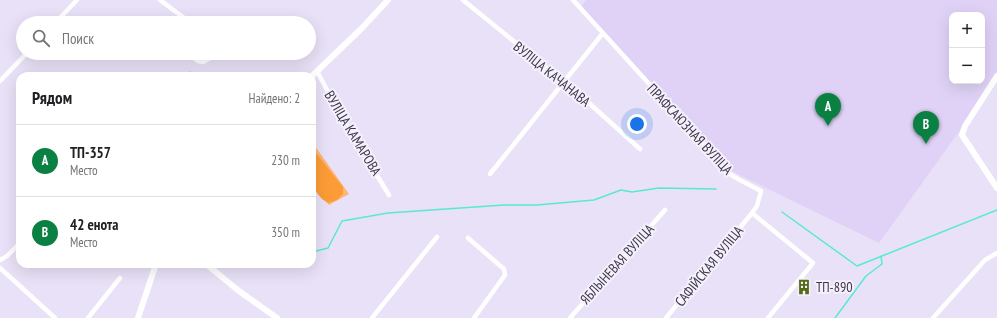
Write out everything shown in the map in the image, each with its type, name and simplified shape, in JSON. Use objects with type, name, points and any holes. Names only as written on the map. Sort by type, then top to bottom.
[{"type":"street","points":[[62,16],[77,0]]},
{"type":"street","points":[[160,0],[180,15]]},
{"type":"street","points":[[317,71],[388,0]]},
{"type":"street","name":"ВУЛІЦА КАЧАНАВА","points":[[463,0],[580,95],[640,149]]},
{"type":"street","name":"ПРАФСАЮЗНАЯ ВУЛІЦА","points":[[573,0],[711,152],[724,170],[761,191],[757,206],[752,213]]},
{"type":"street","points":[[490,174],[603,33]]},
{"type":"street","points":[[0,81],[20,60]]},
{"type":"street","points":[[197,60],[203,62],[207,60]]},
{"type":"street","name":"ВУЛІЦА КАМАРОВА","points":[[317,71],[344,120],[389,195]]},
{"type":"street","points":[[997,76],[965,126],[962,135],[997,188]]},
{"type":"street","name":"ЯБЛЫНЕВАЯ ВУЛІЦА","points":[[570,318],[665,210]]},
{"type":"street","points":[[752,213],[813,263],[768,318]]},
{"type":"street","name":"САФІЙСКАЯ ВУЛІЦА","points":[[666,318],[752,213]]},
{"type":"street","points":[[372,318],[437,237]]},
{"type":"street","points":[[468,238],[504,269],[505,275],[474,318]]},
{"type":"street","points":[[0,260],[7,256],[16,247]]},
{"type":"street","points":[[933,318],[985,260],[997,253]]},
{"type":"street","points":[[0,268],[55,318]]},
{"type":"street","points":[[138,318],[155,268]]},
{"type":"street","points":[[211,268],[239,291],[277,318]]},
{"type":"street","points":[[88,318],[120,278]]},
{"type":"shaded area","points":[[586,0],[997,0],[997,79],[879,243],[721,166],[581,7]]},
{"type":"shaded area","points":[[316,148],[349,194],[329,205],[316,190]]},
{"type":"shaded area","points":[[316,153],[343,187],[343,194],[337,200],[328,203],[316,192]]},
{"type":"waterway","points":[[316,251],[328,248],[342,221],[388,213],[504,205],[537,205],[594,200],[621,190],[632,192],[659,188],[716,189]]},
{"type":"waterway","points":[[782,212],[857,266],[997,210]]},
{"type":"waterway","points":[[835,318],[866,276],[882,264],[881,256]]},
{"type":"place","name":"ТП-357","points":[[828,126]]},
{"type":"place","name":"42 енота","points":[[926,144]]},
{"type":"place","name":"ТП-890","points":[[804,287]]}]
